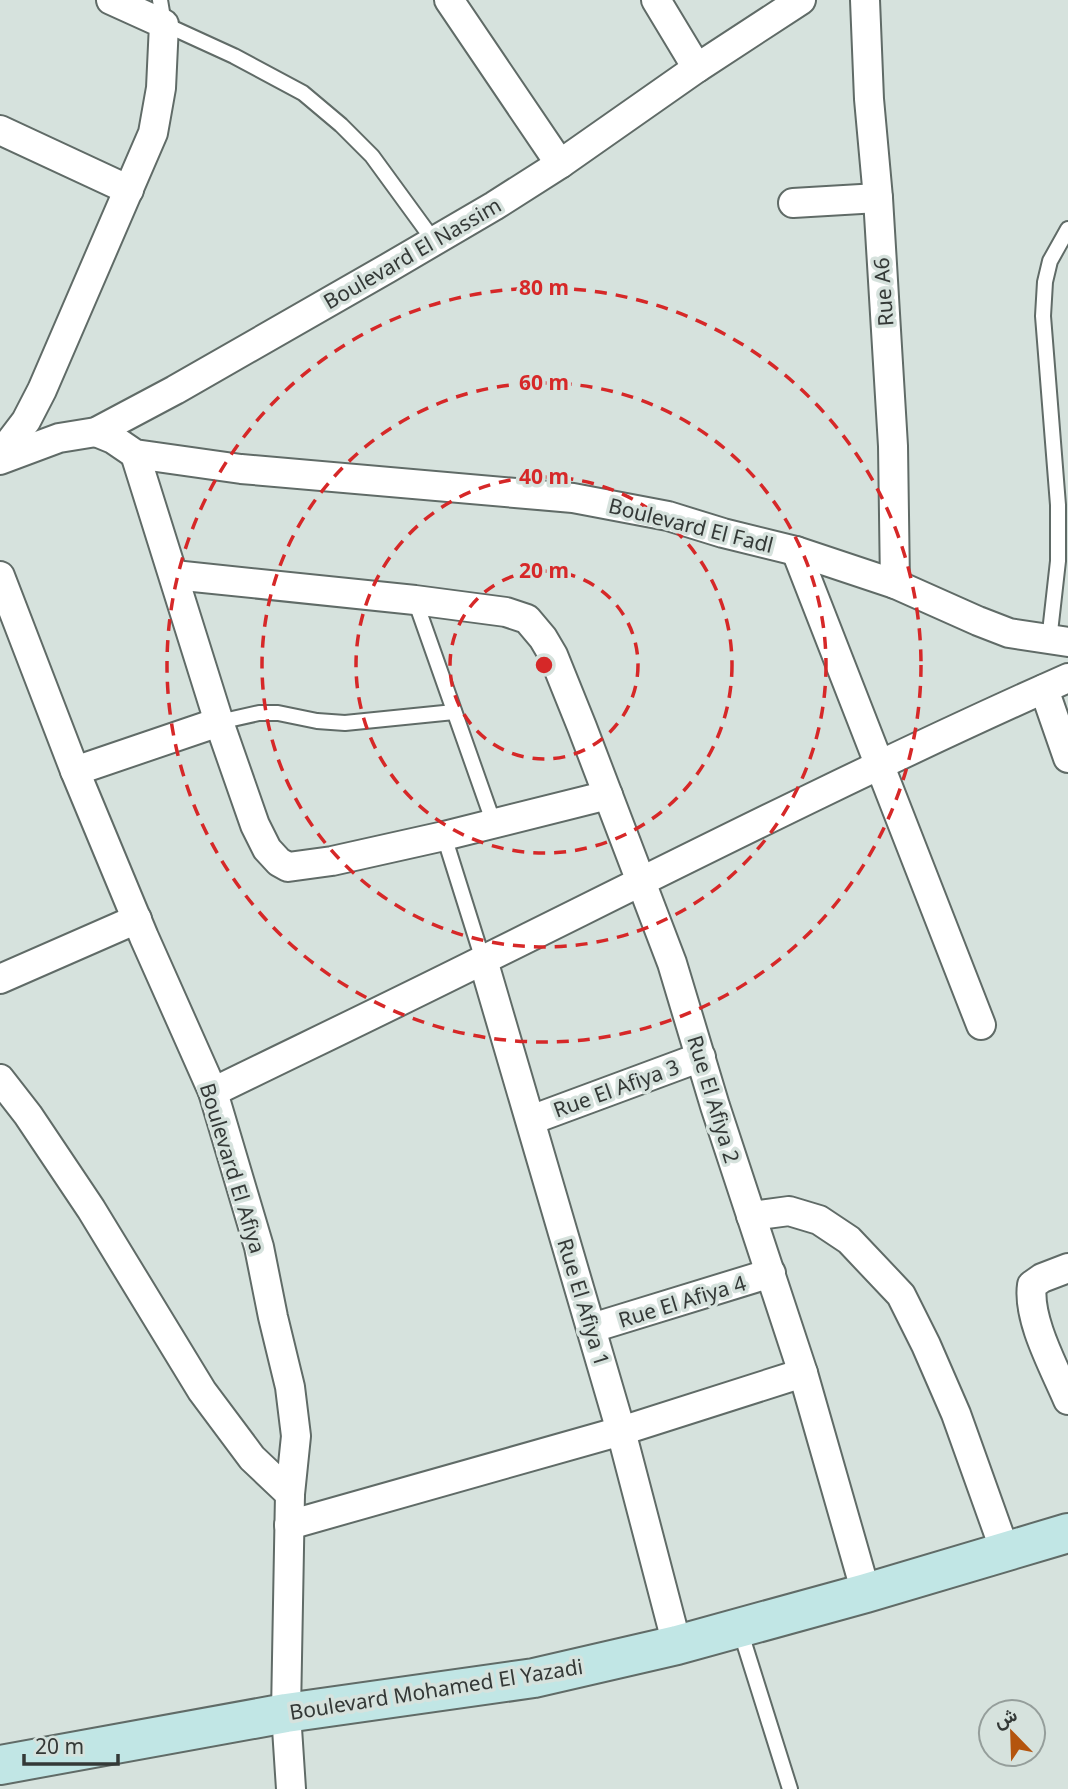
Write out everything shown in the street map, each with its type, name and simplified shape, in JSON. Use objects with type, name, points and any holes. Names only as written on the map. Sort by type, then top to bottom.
[{"type":"street","points":[[0,458],[26,421],[42,390],[153,132],[161,88],[162,12],[111,0]]},
{"type":"street","points":[[449,0],[560,164]]},
{"type":"street","points":[[656,0],[697,68]]},
{"type":"street","name":"Boulevard El Nassim","points":[[0,458],[59,438],[96,432],[175,390],[435,241],[560,164],[697,68],[801,0]]},
{"type":"street","name":"Rue A6","points":[[865,0],[869,99],[878,198],[893,446],[895,584]]},
{"type":"street","points":[[0,131],[129,190]]},
{"type":"street","points":[[793,203],[878,198]]},
{"type":"street","name":"Boulevard El Fadl","points":[[96,432],[113,439],[135,454],[241,469],[573,498],[668,516],[796,551],[895,584],[1009,633],[1059,642]]},
{"type":"street","points":[[135,454],[181,605],[255,825],[267,849],[279,862],[288,867],[332,861],[608,795]]},
{"type":"street","points":[[796,551],[981,1025]]},
{"type":"street","points":[[174,575],[415,600]]},
{"type":"street","name":"Boulevard El Afiya","points":[[0,576],[75,771],[213,1092],[259,1247],[290,1387],[296,1436],[290,1494],[286,1713],[291,1789]]},
{"type":"street","name":"Rue El Afiya 2","points":[[415,600],[506,612],[527,619],[553,655],[672,963],[803,1373],[866,1593]]},
{"type":"street","points":[[213,1092],[640,880],[1056,683],[1068,758]]},
{"type":"street","points":[[75,771],[219,722]]},
{"type":"street","points":[[0,979],[137,919]]},
{"type":"street","name":"Rue El Afiya 1","points":[[482,960],[592,1328],[677,1645]]},
{"type":"street","name":"Rue El Afiya 3","points":[[531,1120],[701,1057]]},
{"type":"street","points":[[0,1079],[28,1115],[91,1209],[202,1391],[252,1458],[290,1494]]},
{"type":"street","points":[[751,1216],[789,1212],[819,1220],[849,1240],[901,1296],[956,1414],[1005,1550]]},
{"type":"street","points":[[1068,1268],[1032,1285],[1030,1296],[1035,1317],[1068,1400]]},
{"type":"street","name":"Rue El Afiya 4","points":[[592,1328],[771,1273]]},
{"type":"street","points":[[289,1525],[621,1431],[803,1373]]},
{"type":"street","name":"Boulevard Mohamed El Yazadi","points":[[0,1765],[286,1713],[534,1678],[677,1645],[1068,1533]]},
{"type":"lane","points":[[162,12],[234,56],[303,93],[372,156],[435,241]]},
{"type":"lane","points":[[1059,642],[1058,505],[1043,316],[1045,282],[1050,261],[1068,229]]},
{"type":"lane","points":[[415,600],[494,824]]},
{"type":"lane","points":[[219,722],[259,713],[278,713],[317,721],[345,723],[454,712]]},
{"type":"lane","points":[[444,836],[482,960]]},
{"type":"lane","points":[[739,1628],[790,1789]]}]
